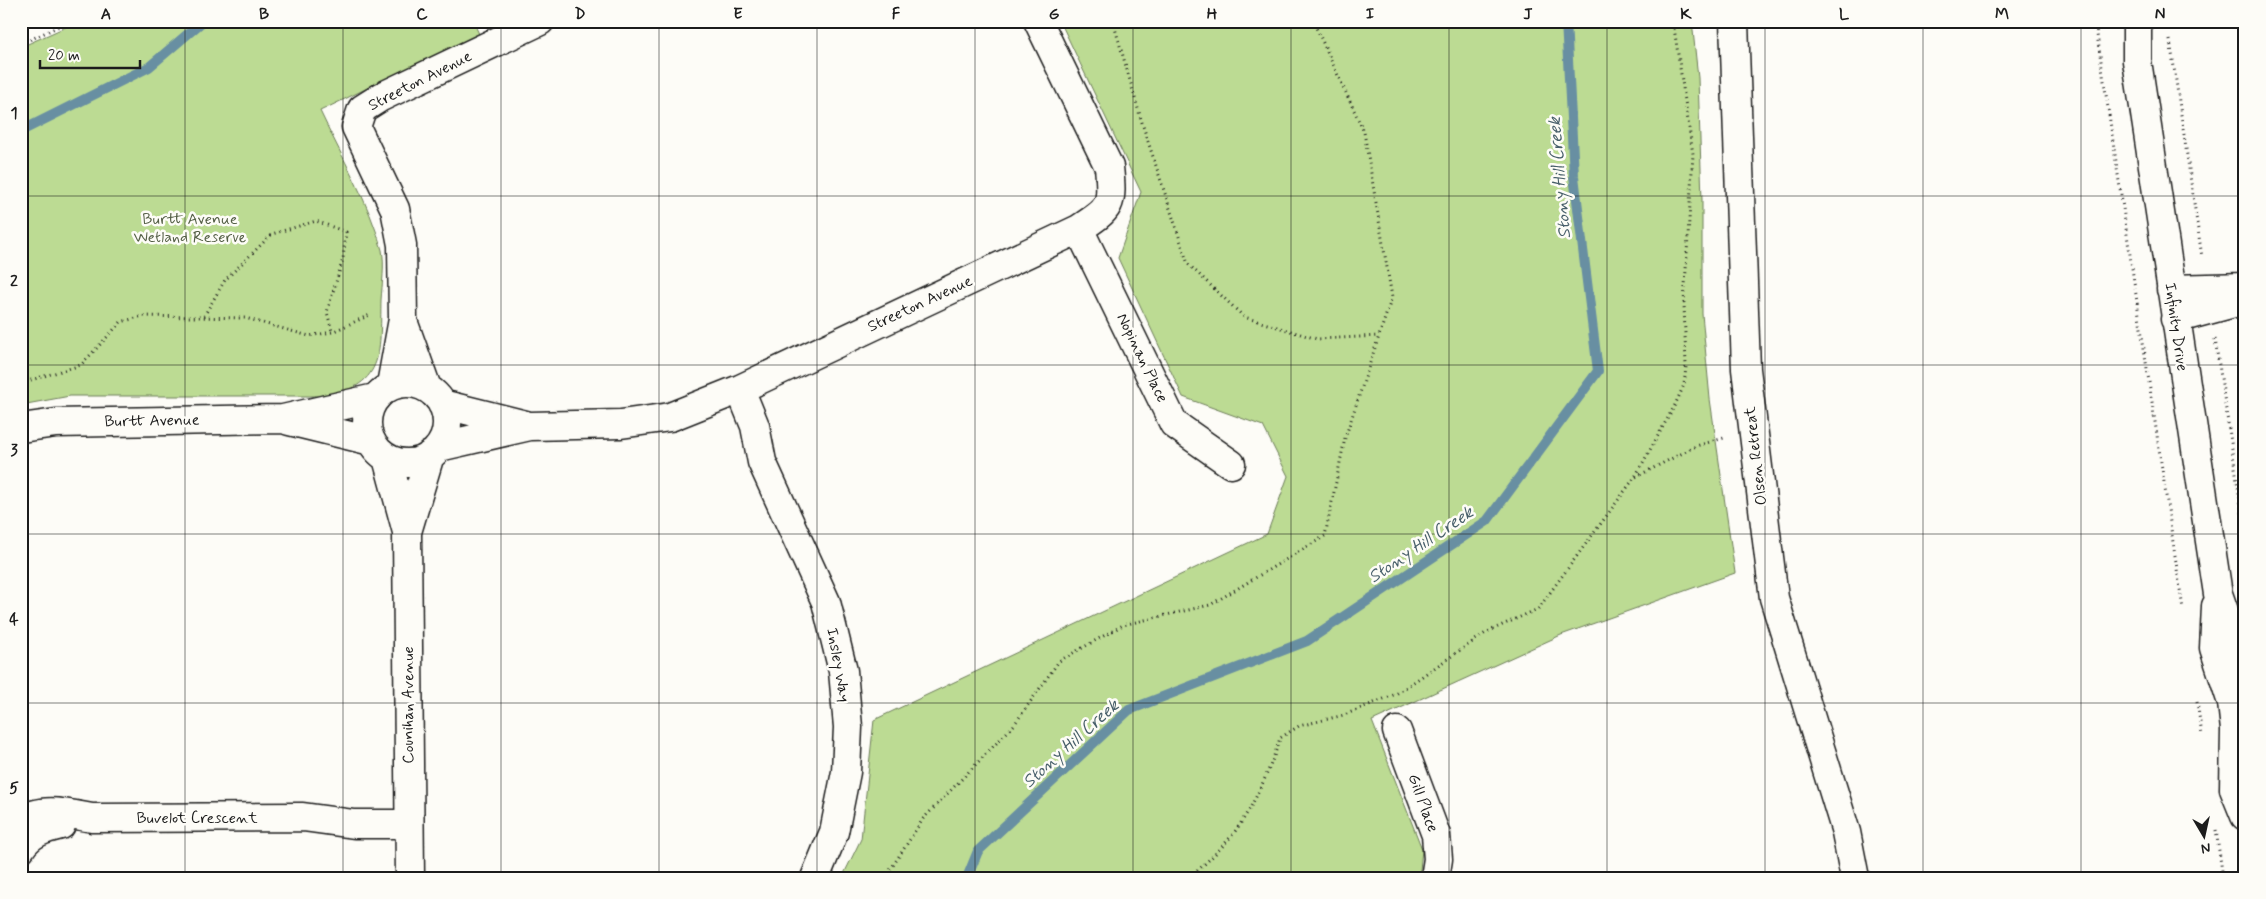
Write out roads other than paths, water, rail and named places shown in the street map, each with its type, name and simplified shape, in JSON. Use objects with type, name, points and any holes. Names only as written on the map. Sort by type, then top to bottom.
[{"type":"street","name":"Streeton Avenue","points":[[383,392],[402,307],[402,245],[395,209],[356,127],[362,109],[381,97],[540,21]]},
{"type":"street","name":"Streeton Avenue","points":[[435,451],[530,426],[620,424],[670,417],[730,393],[1079,229],[1104,212],[1112,192],[1109,167],[1038,21]]},
{"type":"street","name":"Olsen Retreat","points":[[1734,21],[1746,369],[1774,598],[1846,832],[1855,878]]},
{"type":"street","name":"Infinity Drive","points":[[2122,21],[2137,61]]},
{"type":"street","name":"Infinity Drive","points":[[2137,21],[2137,61],[2218,594],[2245,671]]},
{"type":"street","name":"Nopinan Place","points":[[1079,229],[1174,424],[1231,464]]},
{"type":"street","points":[[2175,319],[2209,299],[2245,287]]},
{"type":"street","points":[[2171,289],[2209,299],[2245,300]]},
{"type":"street","name":"Streeton Avenue","points":[[402,307],[435,396],[530,426]]},
{"type":"street","points":[[404,382],[435,396],[446,414],[447,426],[435,451],[409,463],[379,449],[367,430],[367,419],[383,392],[404,382]]},
{"type":"street","name":"Burtt Avenue","points":[[21,428],[56,423],[283,420],[383,392]]},
{"type":"street","name":"Insley Way","points":[[730,393],[755,426],[762,462],[826,602],[843,671],[848,727],[846,772],[834,832],[815,878]]},
{"type":"street","name":"Burtt Avenue","points":[[283,420],[379,449]]},
{"type":"street","name":"Counihan Avenue","points":[[379,449],[407,532],[410,878]]},
{"type":"street","name":"Counihan Avenue","points":[[407,532],[435,451]]},
{"type":"street","name":"Infinity Drive","points":[[2218,594],[2214,648],[2238,702],[2240,729],[2234,789],[2245,816]]},
{"type":"street","name":"Gill Place","points":[[1397,731],[1436,835],[1438,859],[1435,878]]},
{"type":"street","name":"Buvelot Crescent","points":[[25,825],[92,818],[303,817],[354,809],[409,815]]},
{"type":"waterway","points":[[21,131],[149,67],[203,21]]},
{"type":"waterway","name":"Stony Hill Creek","points":[[967,878],[978,851],[1129,710],[1307,641],[1487,521],[1598,371],[1574,176],[1566,21]]},
{"type":"park label","name":"Burtt Avenue Wetland Reserve","points":[[190,228]]}]
